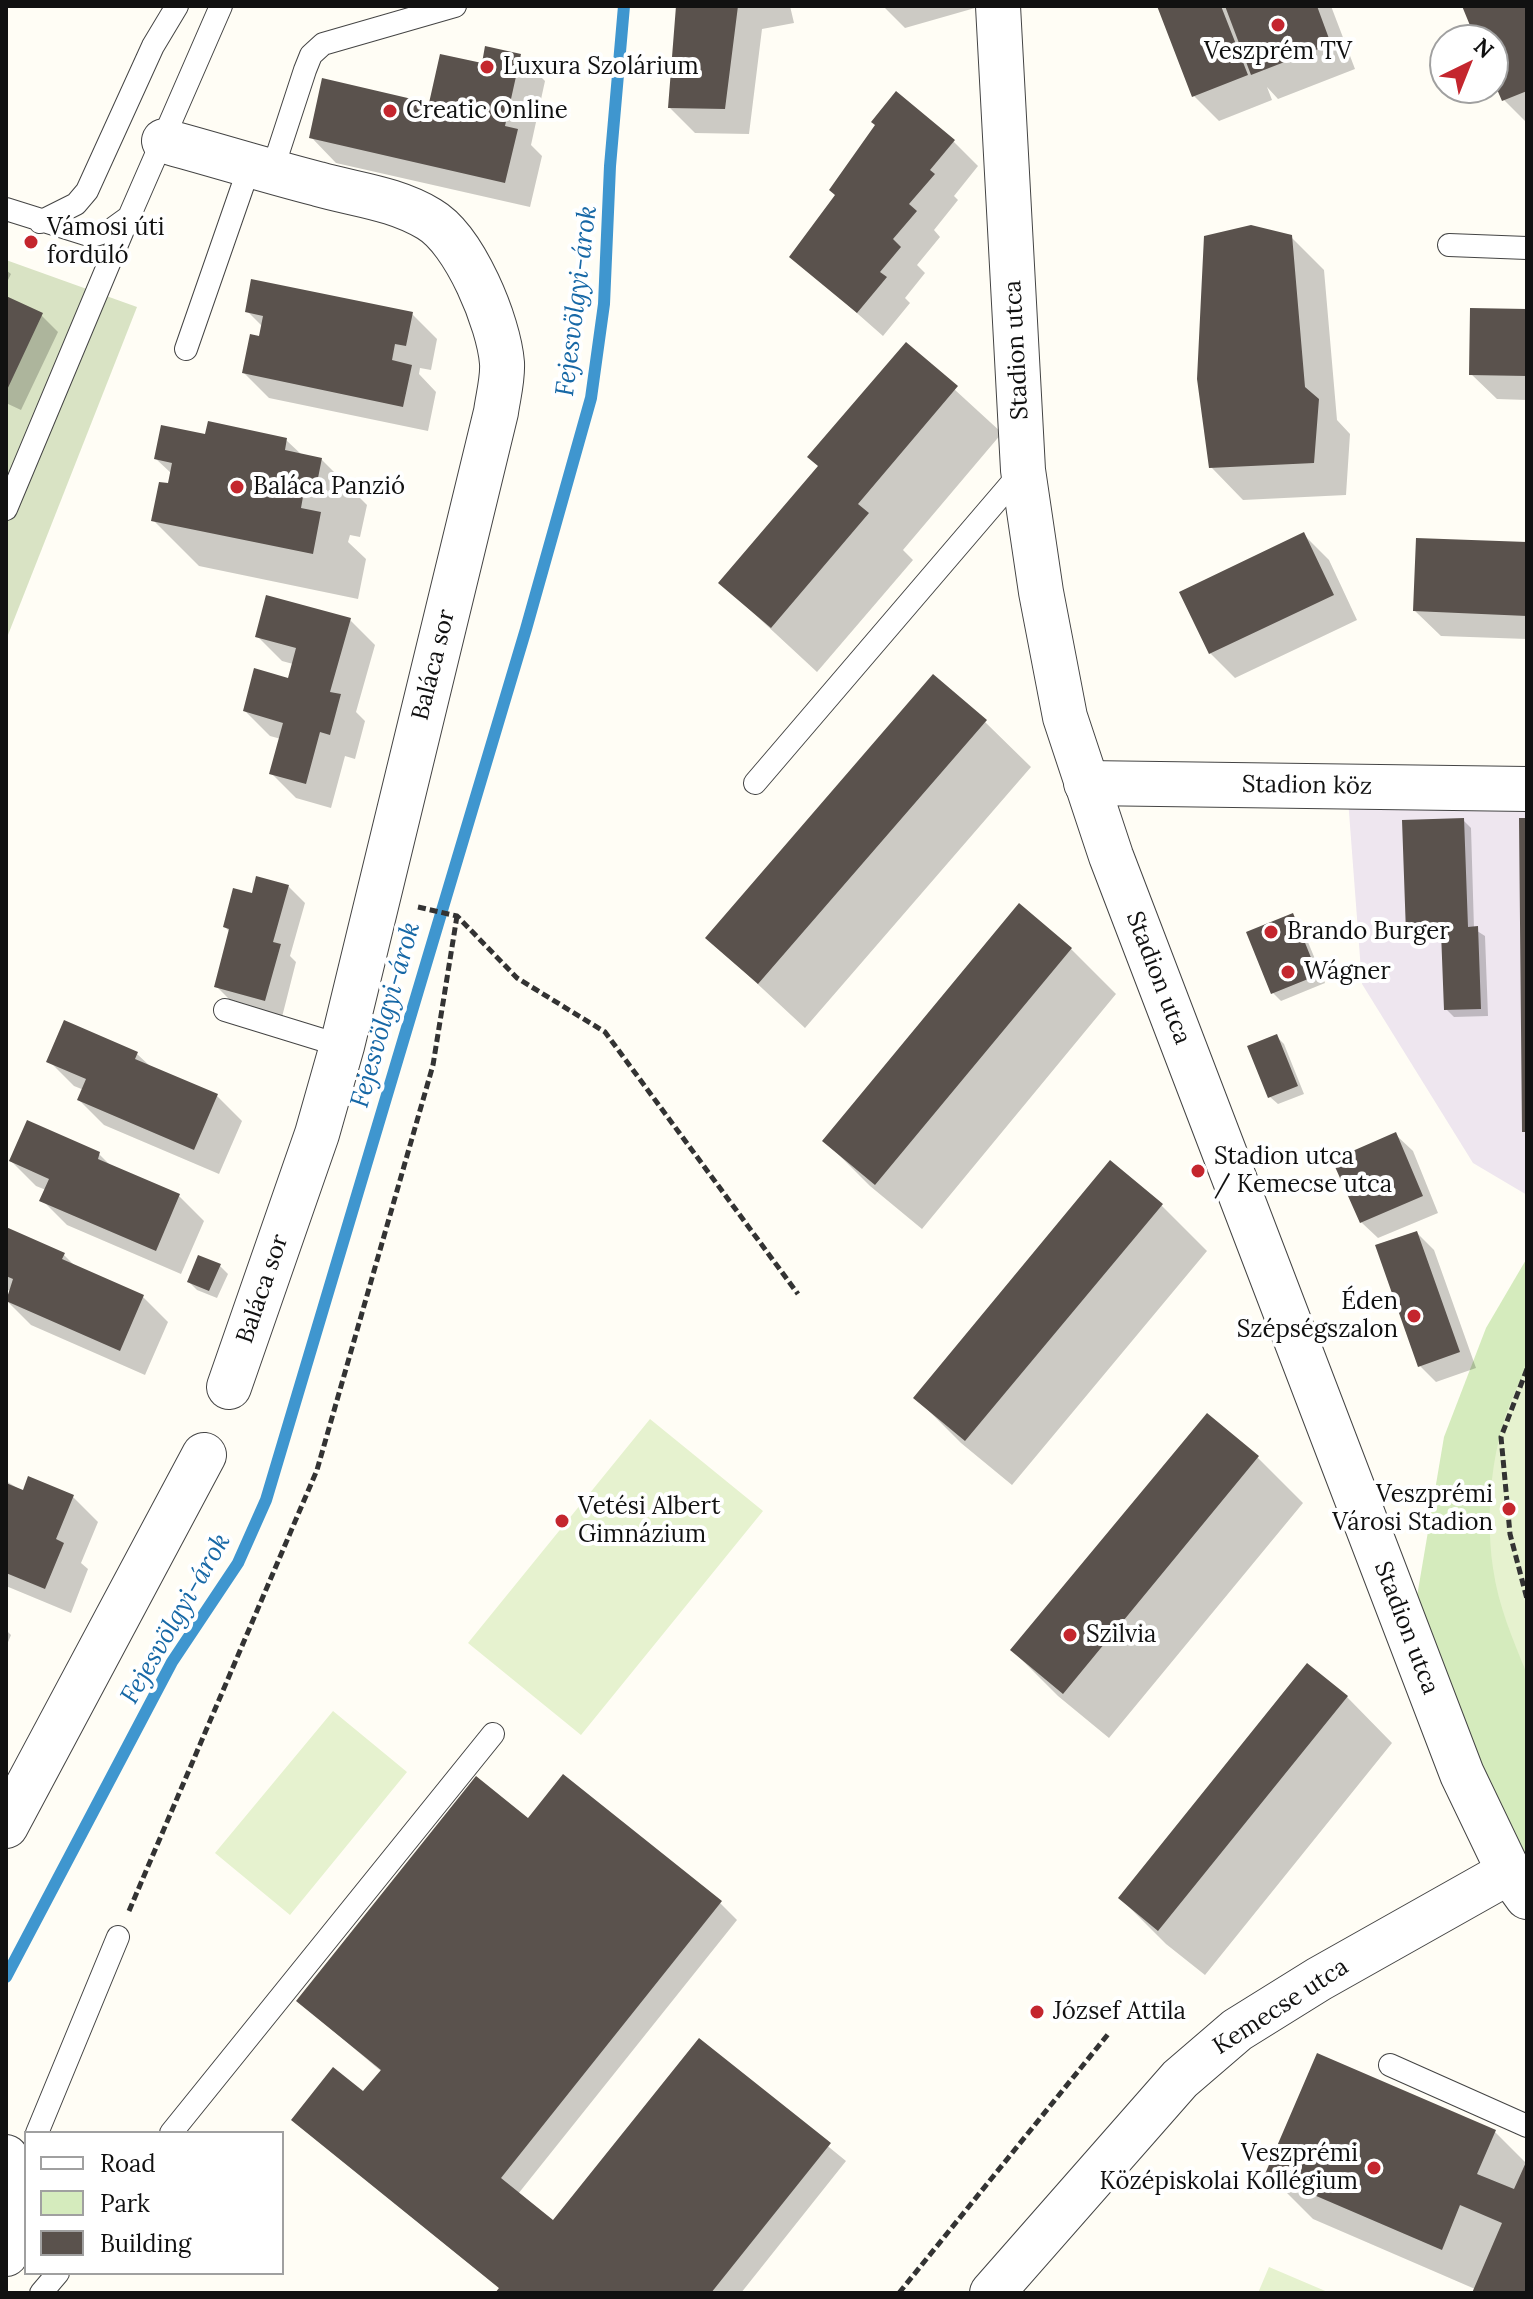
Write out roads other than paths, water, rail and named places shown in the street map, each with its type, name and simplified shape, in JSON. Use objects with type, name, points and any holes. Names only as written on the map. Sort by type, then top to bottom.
[{"type":"street","name":"Stadion utca","points":[[998,6],[1023,470],[1041,592],[1065,717],[1086,783],[1462,1774],[1518,1884]]},
{"type":"street","name":"Baláca sor","points":[[164,141],[400,204],[433,221],[464,259],[490,306],[502,365],[496,412],[342,1046],[317,1134],[229,1387]]},
{"type":"street","name":"Stadion köz","points":[[1086,783],[1527,789]]},
{"type":"street","points":[[6,1826],[204,1455]]},
{"type":"street","name":"Kemecse utca","points":[[992,2293],[1180,2079],[1237,2030],[1319,1979],[1518,1884]]},
{"type":"street","points":[[6,2254],[20,2217],[17,2165]]},
{"type":"lane","points":[[40,222],[76,204],[87,191],[153,46],[177,6]]},
{"type":"lane","points":[[6,509],[221,6]]},
{"type":"lane","points":[[186,349],[311,55],[323,44],[455,6]]},
{"type":"lane","points":[[6,209],[92,236],[111,230],[129,217]]},
{"type":"lane","points":[[1449,245],[1527,248]]},
{"type":"lane","points":[[755,783],[1023,470]]},
{"type":"lane","points":[[225,1010],[342,1046]]},
{"type":"lane","points":[[173,2131],[493,1734]]},
{"type":"lane","points":[[38,2131],[118,1937]]},
{"type":"lane","points":[[1390,2065],[1527,2126]]},
{"type":"lane","points":[[41,2293],[56,2275]]},
{"type":"waterway","name":"Fejesvölgyi-árok","points":[[6,1977],[172,1662],[238,1563],[266,1500],[526,629],[591,398],[604,304],[610,166],[624,6]]},
{"type":"place","name":"Veszprém TV","points":[[1278,25]]},
{"type":"place","name":"Luxura Szolárium","points":[[487,67]]},
{"type":"place","name":"Creatic Online","points":[[390,111]]},
{"type":"place","name":"Vámosi úti forduló","points":[[31,242]]},
{"type":"place","name":"Baláca Panzió","points":[[237,487]]},
{"type":"place","name":"Brando Burger","points":[[1271,932]]},
{"type":"place","name":"Wágner","points":[[1288,972]]},
{"type":"place","name":"Stadion utca / Kemecse utca","points":[[1198,1171]]},
{"type":"place","name":"Éden Szépségszalon","points":[[1414,1316]]},
{"type":"place","name":"Veszprémi Városi Stadion","points":[[1509,1509]]},
{"type":"place","name":"Vetési Albert Gimnázium","points":[[562,1521]]},
{"type":"place","name":"Szilvia","points":[[1070,1635]]},
{"type":"place","name":"József Attila","points":[[1037,2012]]},
{"type":"place","name":"Veszprémi Középiskolai Kollégium","points":[[1374,2168]]}]
